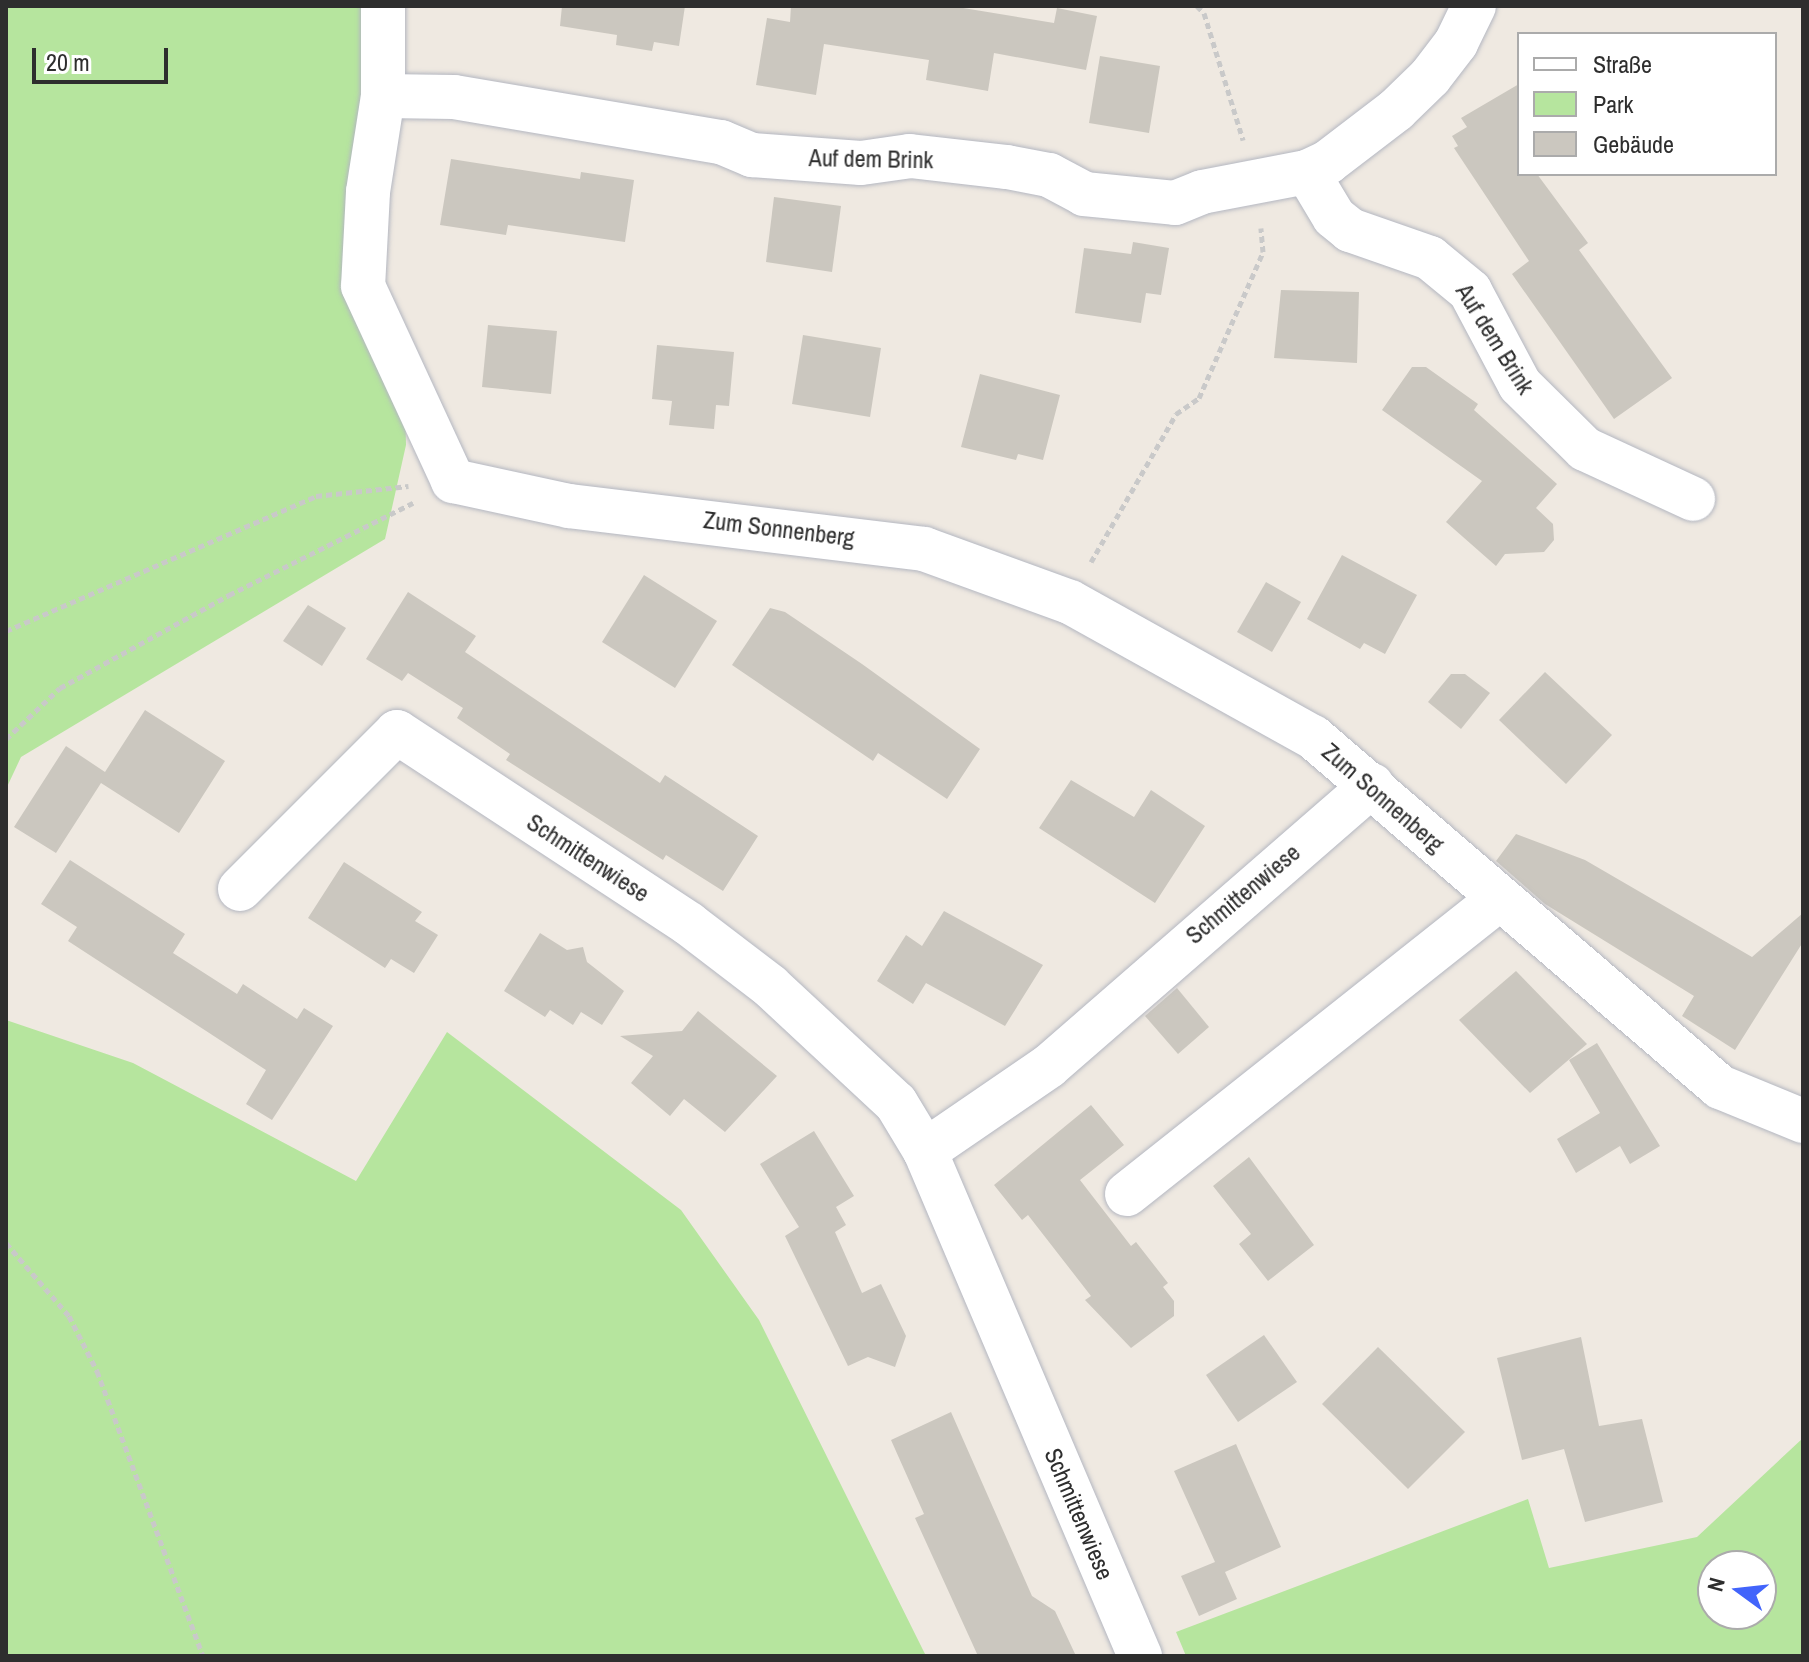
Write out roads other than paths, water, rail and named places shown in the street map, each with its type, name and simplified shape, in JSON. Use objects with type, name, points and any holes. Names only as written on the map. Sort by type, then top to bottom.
[{"type":"street","points":[[383,6],[383,96]]},
{"type":"street","name":"Auf dem Brink","points":[[383,96],[454,97],[721,142],[752,155],[861,163],[910,156],[1007,167],[1049,175],[1084,194],[1175,203],[1202,192],[1257,184],[1307,172],[1396,110],[1456,43],[1474,6]]},
{"type":"street","name":"Zum Sonnenberg","points":[[383,96],[368,192],[363,286],[453,481],[569,506],[924,549],[1070,602],[1313,737],[1372,785],[1497,901],[1720,1087],[1803,1121]]},
{"type":"street","name":"Auf dem Brink","points":[[1307,172],[1334,217],[1350,230],[1430,258],[1470,291],[1520,385],[1585,449],[1693,499]]},
{"type":"street","name":"Schmittenwiese","points":[[240,889],[397,732],[689,924],[770,986],[896,1103],[925,1151],[1140,1656]]},
{"type":"street","name":"Schmittenwiese","points":[[925,1151],[1049,1066],[1372,785]]},
{"type":"street","points":[[1127,1194],[1497,901]]}]
